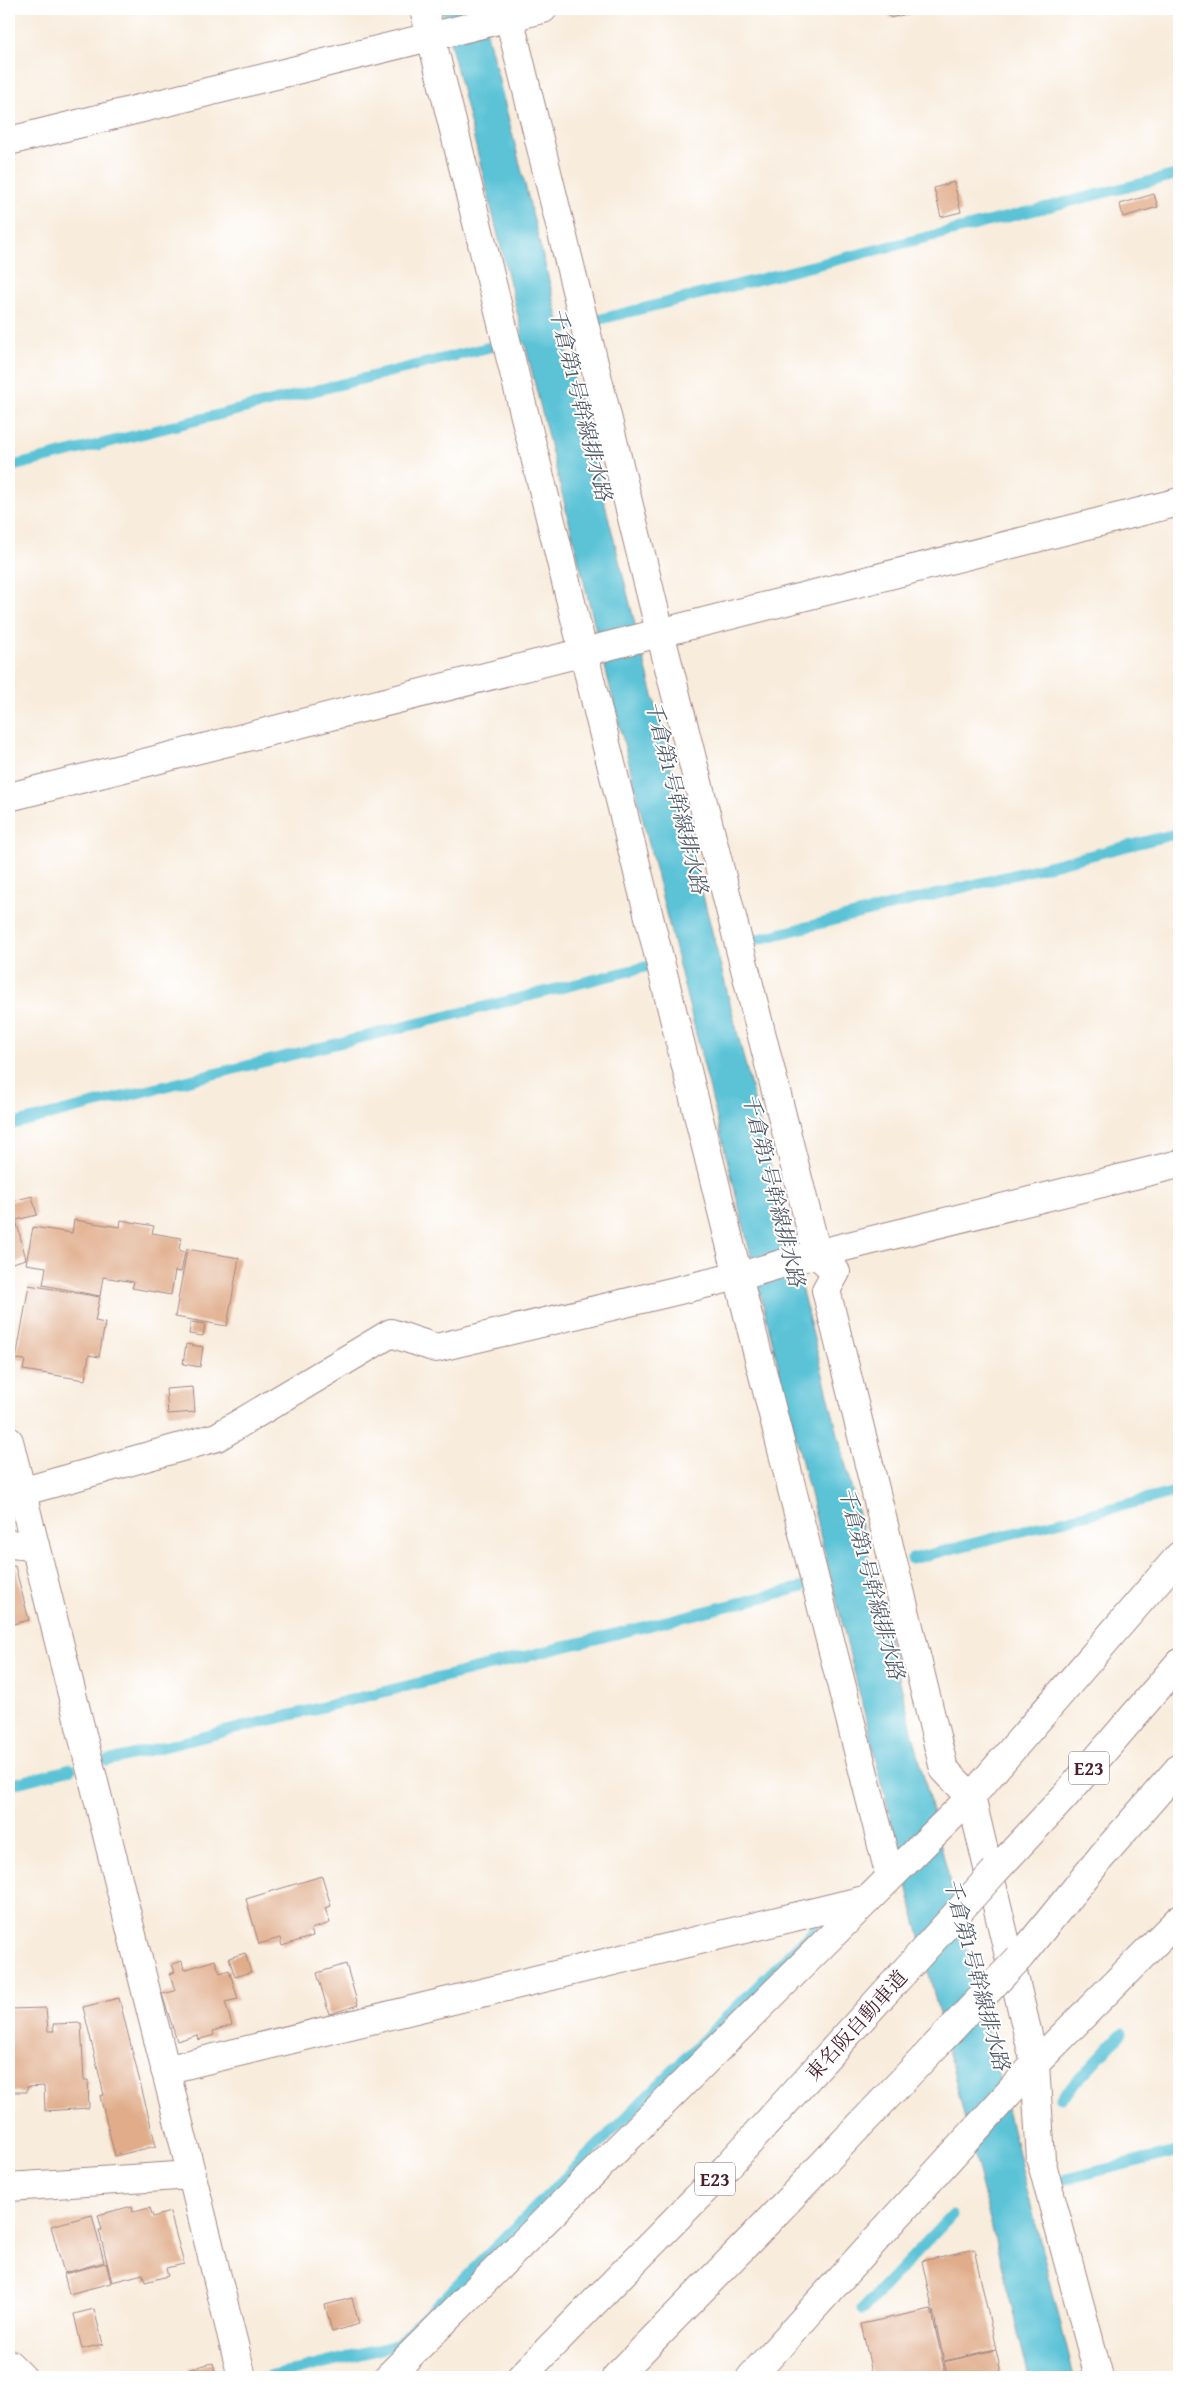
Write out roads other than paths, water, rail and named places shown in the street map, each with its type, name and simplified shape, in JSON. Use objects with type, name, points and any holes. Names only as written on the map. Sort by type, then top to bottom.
[{"type":"main road","points":[[424,9],[433,37],[894,1873]]},
{"type":"main road","points":[[9,141],[433,37],[507,15],[543,9]]},
{"type":"main road","points":[[507,15],[654,633],[813,1255],[836,1272],[826,1290],[944,1769],[965,1803],[1035,2064],[1041,2160],[1099,2377]]},
{"type":"main road","points":[[9,797],[1179,502]]},
{"type":"main road","points":[[21,1492],[217,1437],[391,1333],[436,1348],[745,1275],[813,1255],[1179,1164]]},
{"type":"main road","points":[[9,1441],[21,1492],[22,1545],[165,2070],[242,2377]]},
{"type":"main road","points":[[388,2377],[965,1803],[1179,1556]]},
{"type":"main road","name":"東名阪自動車道","points":[[521,2377],[726,2168],[1065,1796],[1179,1663]]},
{"type":"main road","points":[[616,2377],[1019,1958],[1102,1856],[1179,1768]]},
{"type":"main road","points":[[165,2070],[868,1899]]},
{"type":"main road","points":[[751,2377],[960,2150],[1035,2064],[1179,1919]]},
{"type":"main road","points":[[9,2187],[192,2175]]},
{"type":"main road","points":[[9,2364],[22,2377]]},
{"type":"water","points":[[442,9],[481,9],[1074,2377],[1029,2377]]},
{"type":"waterway","points":[[601,319],[1179,174]]},
{"type":"waterway","name":"千倉第1号幹線排水路","points":[[524,338],[569,327]]},
{"type":"waterway","points":[[9,467],[494,346]]},
{"type":"waterway","points":[[755,940],[1179,833]]},
{"type":"waterway","points":[[9,1125],[649,966]]},
{"type":"waterway","points":[[912,1559],[1179,1491]]},
{"type":"waterway","points":[[107,1761],[803,1587]]},
{"type":"waterway","points":[[9,1785],[71,1769]]},
{"type":"waterway","points":[[269,2377],[397,2345],[815,1929]]},
{"type":"waterway","points":[[1061,2098],[1122,2033]]},
{"type":"waterway","points":[[1066,2179],[1179,2151]]},
{"type":"waterway","points":[[862,2310],[952,2215]]}]
